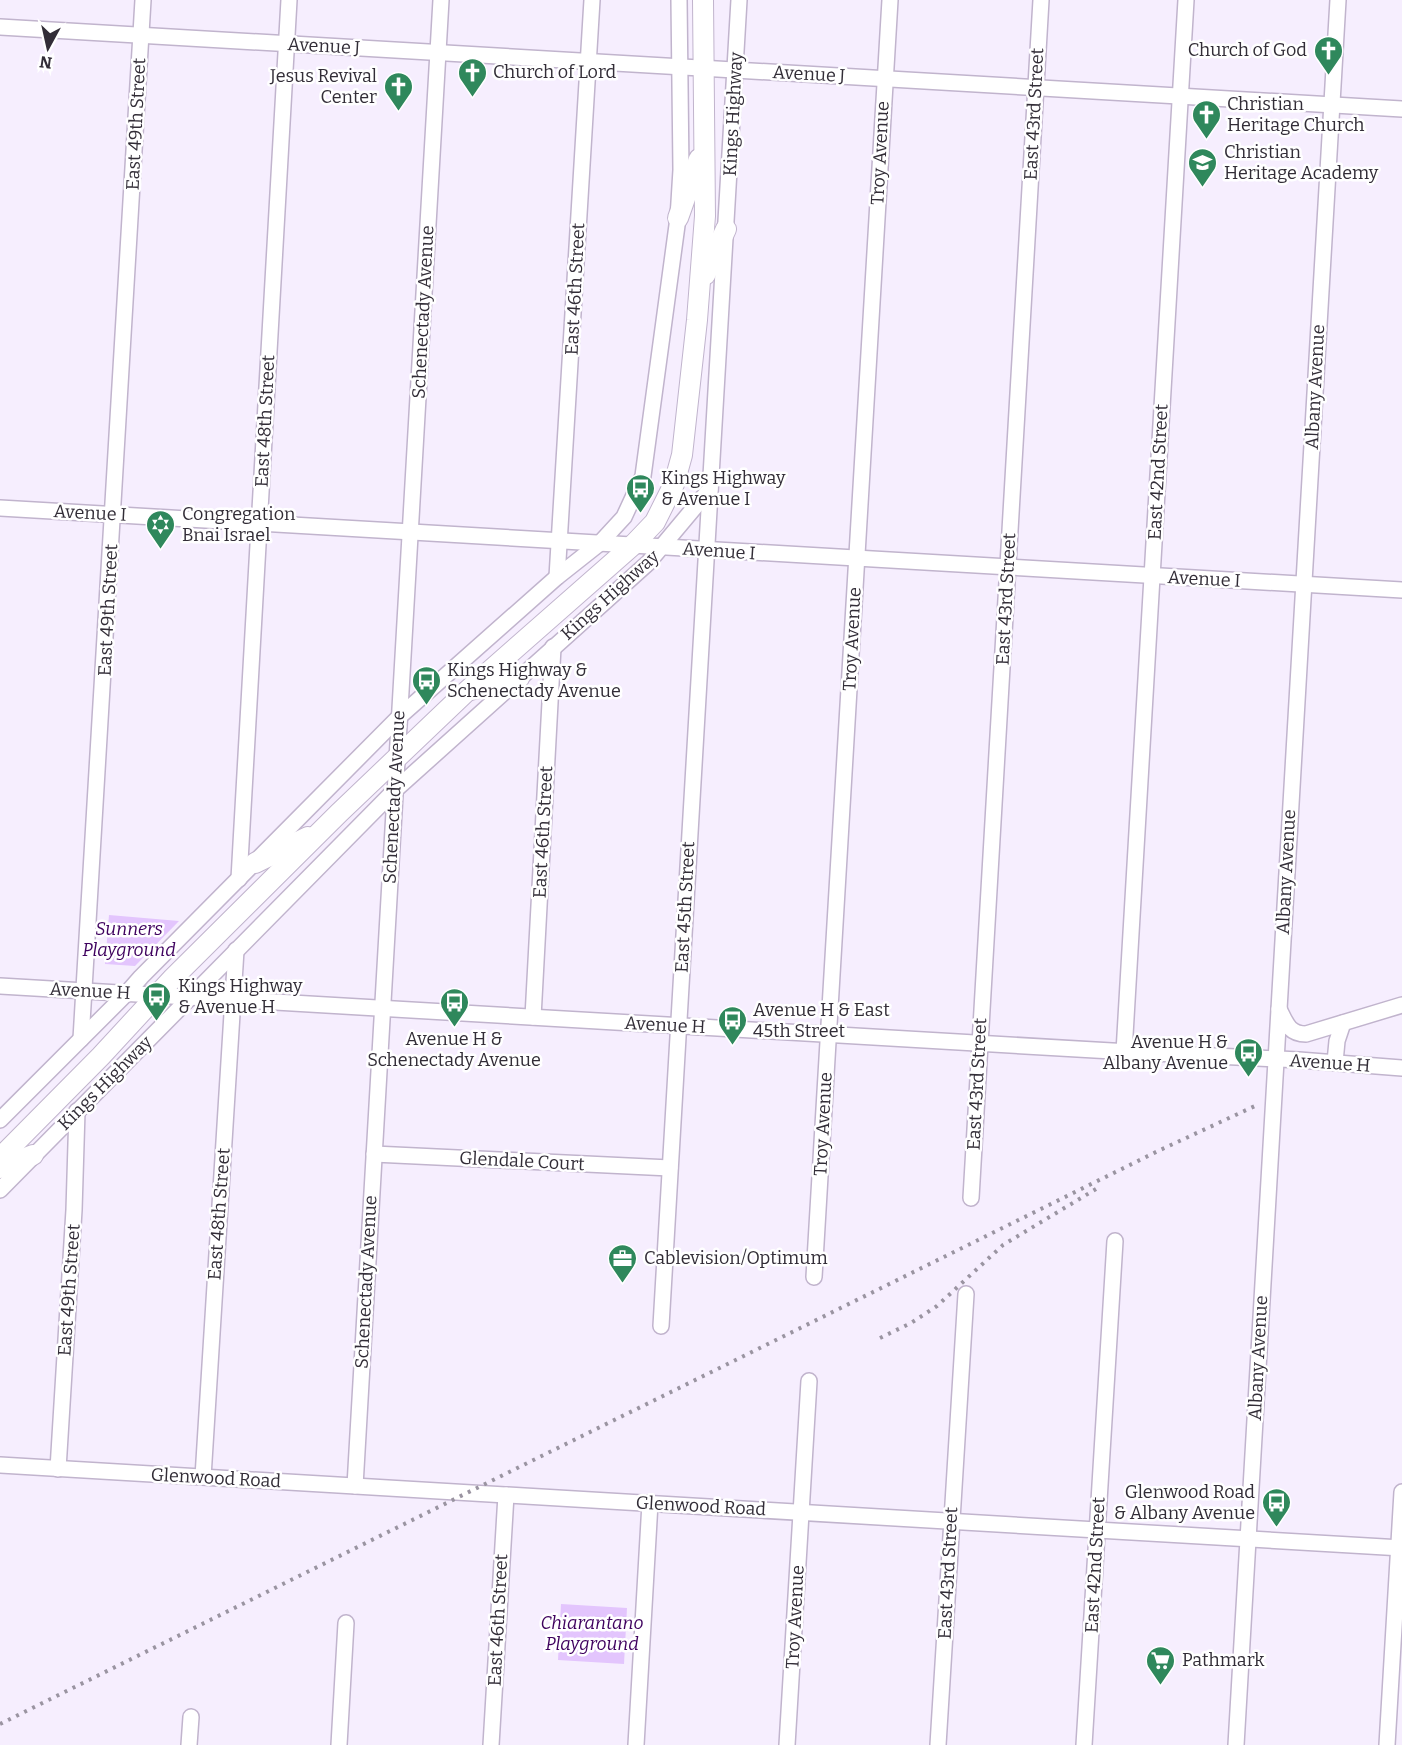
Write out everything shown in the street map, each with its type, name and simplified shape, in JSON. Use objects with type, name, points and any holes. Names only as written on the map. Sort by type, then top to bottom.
[{"type":"main road","name":"Kings Highway","points":[[0,1158],[323,829],[467,691],[633,545],[655,522],[674,484],[680,465],[699,288],[705,216],[703,0]]},
{"type":"main road","points":[[678,218],[704,145]]},
{"type":"main road","points":[[699,288],[726,229]]},
{"type":"main road","points":[[467,691],[519,678]]},
{"type":"main road","points":[[255,863],[323,829]]},
{"type":"main road","points":[[0,1168],[33,1155]]},
{"type":"street","name":"East 49th Street","points":[[81,1040],[144,0]]},
{"type":"street","name":"East 48th Street","points":[[239,879],[290,0]]},
{"type":"street","name":"Schenectady Avenue","points":[[355,1486],[441,0]]},
{"type":"street","name":"East 46th Street","points":[[557,578],[592,0]]},
{"type":"street","points":[[0,1120],[399,717],[600,543],[624,517],[643,476],[678,218],[681,170],[679,0]]},
{"type":"street","name":"Kings Highway","points":[[0,1190],[394,791],[648,563],[710,489],[739,0]]},
{"type":"street","name":"Troy Avenue","points":[[814,1277],[890,0]]},
{"type":"street","name":"East 43rd Street","points":[[971,1198],[1041,0]]},
{"type":"street","name":"East 42nd Street","points":[[1124,1052],[1186,0]]},
{"type":"street","name":"Albany Avenue","points":[[1236,1745],[1338,0]]},
{"type":"street","name":"Avenue J","points":[[0,27],[1402,109]]},
{"type":"street","name":"East 45th Street","points":[[662,1326],[710,489]]},
{"type":"street","name":"Avenue I","points":[[0,508],[1402,590]]},
{"type":"street","name":"East 46th Street","points":[[532,1017],[553,647]]},
{"type":"street","name":"East 48th Street","points":[[203,1477],[236,950]]},
{"type":"street","name":"Avenue H","points":[[0,986],[1124,1052],[1335,1062],[1402,1068]]},
{"type":"street","points":[[1278,1009],[1289,1029],[1297,1034],[1306,1034],[1402,1005]]},
{"type":"street","points":[[1335,1062],[1337,1041],[1343,1023]]},
{"type":"street","name":"East 49th Street","points":[[58,1469],[74,1210],[77,1111]]},
{"type":"street","name":"Glendale Court","points":[[374,1154],[670,1167]]},
{"type":"street","name":"East 42nd Street","points":[[1084,1745],[1115,1241]]},
{"type":"street","name":"East 43rd Street","points":[[938,1745],[966,1294]]},
{"type":"street","name":"Troy Avenue","points":[[787,1745],[809,1381]]},
{"type":"street","name":"Glenwood Road","points":[[0,1465],[1400,1548]]},
{"type":"street","points":[[1387,1745],[1402,1492]]},
{"type":"street","name":"East 46th Street","points":[[491,1745],[506,1495]]},
{"type":"street","points":[[636,1745],[650,1503]]},
{"type":"street","points":[[339,1745],[346,1623]]},
{"type":"street","points":[[189,1745],[191,1717]]},
{"type":"green space","name":"Sunners Playground","points":[[109,915],[179,921],[135,966],[105,964]]},
{"type":"green space","name":"Chiarantano Playground","points":[[561,1604],[627,1608],[624,1664],[558,1660]]},
{"type":"railway","points":[[0,1724],[1158,1151],[1255,1106]]},
{"type":"railway","points":[[880,1338],[911,1323],[937,1306],[1003,1245],[1096,1189]]},
{"type":"place","name":"Church of God","points":[[1328,76]]},
{"type":"place","name":"Church of Lord","points":[[472,98]]},
{"type":"place","name":"Jesus Revival Center","points":[[398,112]]},
{"type":"place","name":"Christian Heritage Church","points":[[1206,140]]},
{"type":"place","name":"Christian Heritage Academy","points":[[1203,188]]},
{"type":"place","name":"Kings Highway & Avenue I","points":[[640,514]]},
{"type":"place","name":"Congregation Bnai Israel","points":[[161,550]]},
{"type":"place","name":"Kings Highway & Schenectady Avenue","points":[[426,706]]},
{"type":"place","name":"Kings Highway & Avenue H","points":[[157,1022]]},
{"type":"place","name":"Avenue H & Schenectady Avenue","points":[[454,1028]]},
{"type":"place","name":"Avenue H & East 45th Street","points":[[732,1046]]},
{"type":"place","name":"Avenue H & Albany Avenue","points":[[1249,1078]]},
{"type":"place","name":"Cablevision/Optimum","points":[[623,1284]]},
{"type":"place","name":"Glenwood Road & Albany Avenue","points":[[1276,1528]]},
{"type":"place","name":"Pathmark","points":[[1161,1686]]}]
